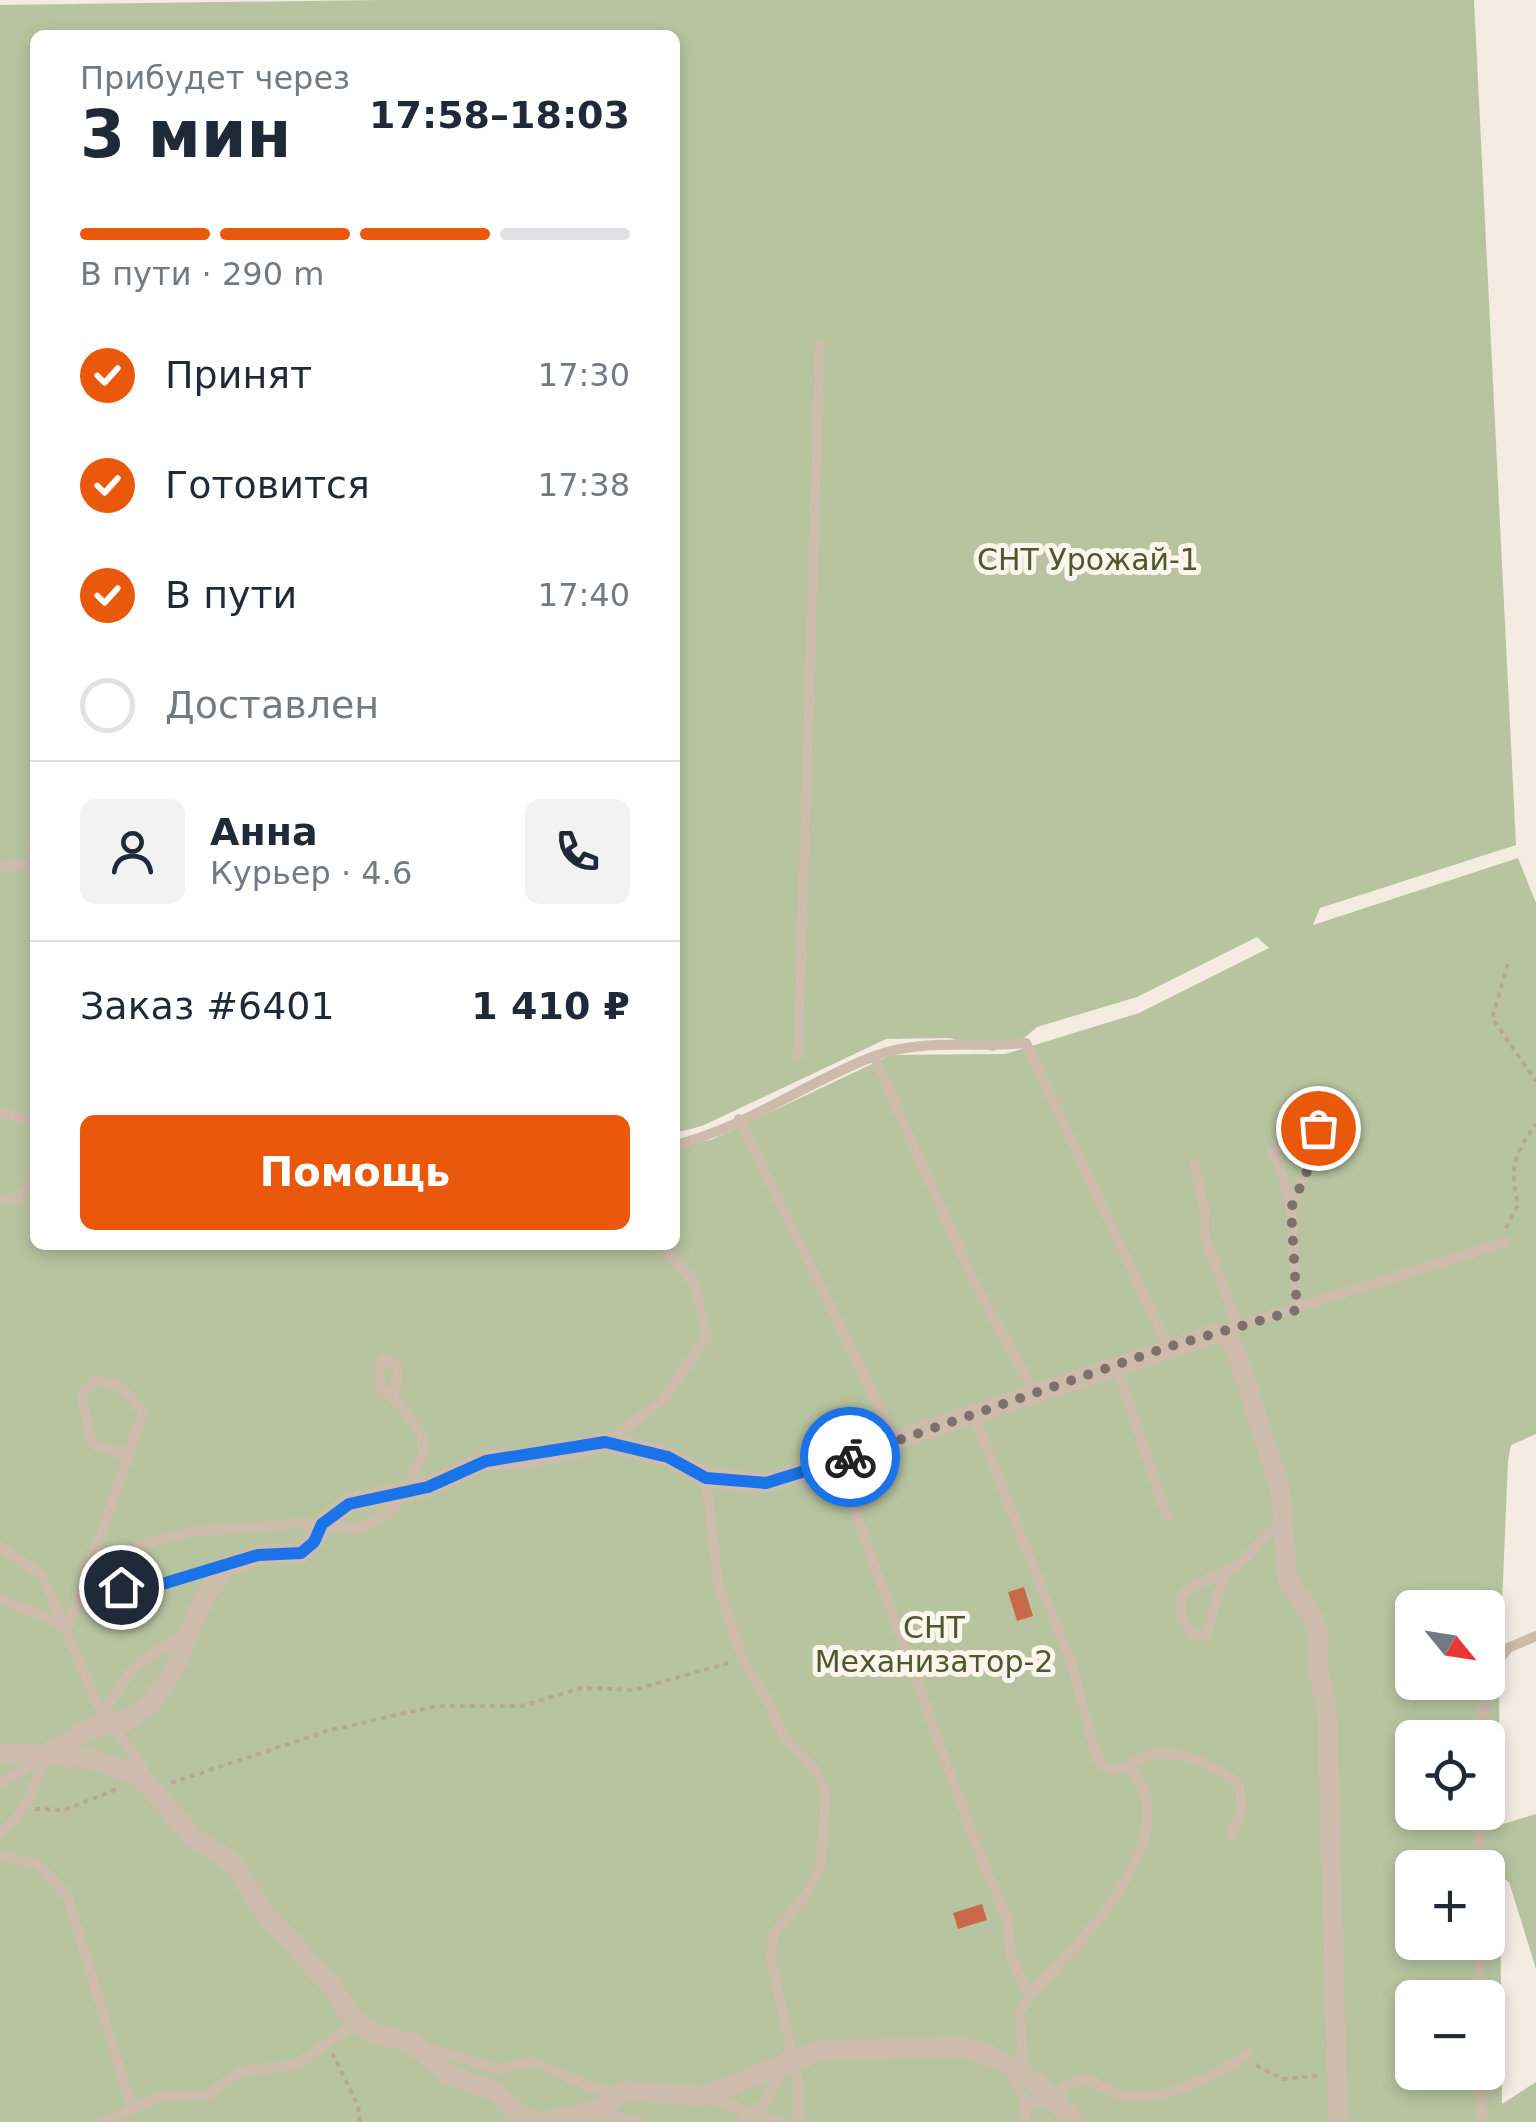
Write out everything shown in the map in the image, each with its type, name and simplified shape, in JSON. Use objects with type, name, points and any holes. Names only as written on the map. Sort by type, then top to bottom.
[{"type":"street","points":[[45,1754],[106,1718],[148,1706],[169,1679],[206,1594],[227,1566],[258,1555],[301,1553],[314,1542],[322,1524],[349,1504],[404,1492],[486,1461],[605,1442],[668,1457],[706,1478],[766,1483],[1230,1329],[1280,1488],[1288,1582],[1296,1599],[1312,1614],[1319,1636],[1318,1670],[1328,1707],[1338,2122]]},
{"type":"street","points":[[0,1752],[87,1758],[132,1773],[148,1784],[192,1837],[232,1863],[264,1912],[331,1986],[356,2023],[373,2033],[413,2044],[441,2070],[458,2080],[495,2090],[518,2114],[538,2122],[594,2111],[626,2091],[704,2096],[821,2050],[963,2047],[1014,2068],[1068,2114]]},
{"type":"lane","points":[[798,1056],[820,346]]},
{"type":"lane","points":[[0,867],[30,861]]},
{"type":"lane","points":[[680,1145],[711,1137],[739,1119],[874,1056],[916,1046],[1026,1043],[1168,1347]]},
{"type":"lane","points":[[874,1056],[976,1284],[1035,1393]]},
{"type":"lane","points":[[0,1113],[30,1122]]},
{"type":"lane","points":[[739,1119],[885,1418],[892,1444]]},
{"type":"lane","points":[[1291,1208],[1318,1146],[1320,1135],[1314,1124],[1304,1124],[1272,1152],[1280,1166],[1291,1208],[1297,1310]]},
{"type":"lane","points":[[1194,1164],[1205,1210],[1206,1238],[1230,1329],[1506,1242]]},
{"type":"lane","points":[[0,1199],[18,1198],[30,1182]]},
{"type":"lane","points":[[605,1442],[662,1402],[706,1337],[694,1283],[664,1250]]},
{"type":"lane","points":[[1117,1367],[1167,1516]]},
{"type":"lane","points":[[67,1630],[142,1412],[126,1390],[112,1381],[94,1380],[82,1396],[91,1443],[127,1455]]},
{"type":"lane","points":[[394,1398],[424,1440],[423,1455],[404,1492]]},
{"type":"lane","points":[[974,1414],[1072,1664],[1102,1766],[1114,1770],[1138,1759],[1177,1754],[1210,1763],[1239,1784],[1242,1808],[1231,1835]]},
{"type":"lane","points":[[837,1461],[975,1842],[1008,1920],[1011,1956],[1029,1994]]},
{"type":"lane","points":[[706,1478],[718,1584],[743,1660],[768,1699],[783,1736],[815,1770],[826,1792],[820,1868],[806,1896],[774,1935],[771,1960],[798,2122]]},
{"type":"lane","points":[[1225,1572],[1214,1623],[1206,1636],[1192,1634],[1180,1613],[1182,1595],[1205,1577],[1225,1572],[1243,1561],[1258,1538],[1282,1522]]},
{"type":"lane","points":[[85,1570],[147,1543],[192,1532],[322,1524]]},
{"type":"lane","points":[[0,1547],[42,1575],[106,1718],[142,1764],[148,1784]]},
{"type":"lane","points":[[85,1570],[121,1587],[149,1588],[227,1566]]},
{"type":"lane","points":[[0,1598],[50,1618],[67,1630]]},
{"type":"lane","points":[[106,1718],[137,1664],[192,1630]]},
{"type":"lane","points":[[1505,1652],[1536,1636]]},
{"type":"lane","points":[[0,1784],[45,1754]]},
{"type":"lane","points":[[0,1834],[22,1808],[38,1779],[45,1754]]},
{"type":"lane","points":[[1026,2122],[1025,2101],[1014,2068],[1020,2012],[1029,1994],[1075,1946],[1128,1876],[1144,1842],[1147,1800],[1130,1765]]},
{"type":"lane","points":[[0,1855],[38,1864],[66,1896],[132,2109]]},
{"type":"lane","points":[[108,2120],[161,2096],[208,2096],[240,2071],[296,2064],[328,2046],[356,2023]]},
{"type":"lane","points":[[413,2044],[500,2069],[533,2061],[594,2089],[626,2091]]},
{"type":"lane","points":[[1025,2101],[1068,2114],[1069,2080],[1082,2078],[1122,2095],[1141,2097],[1223,2070],[1247,2054]]},
{"type":"lane","points":[[740,2122],[755,2114],[790,2061]]},
{"type":"lane","points":[[1481,2090],[1482,2122]]},
{"type":"lane","points":[[704,2096],[781,2122]]},
{"type":"lane","points":[[594,2111],[640,2122]]},
{"type":"path","points":[[1508,964],[1492,1018],[1536,1081]]},
{"type":"path","points":[[1492,1246],[1518,1205],[1511,1176],[1516,1148],[1536,1124]]},
{"type":"path","points":[[22,1808],[65,1810],[126,1786],[168,1784],[228,1768],[327,1731],[396,1714],[438,1706],[521,1706],[582,1688],[634,1690],[743,1660]]},
{"type":"path","points":[[328,2046],[358,2105],[360,2122]]},
{"type":"path","points":[[1247,2054],[1268,2074],[1282,2079],[1337,2074]]},
{"type":"green space","name":"СНТ Механизатор-2","points":[[379,0],[1474,0],[1516,845],[1320,908],[1313,925],[1518,858],[1536,903],[1536,1434],[1511,1445],[1503,1590],[1395,1590],[1395,1700],[1499,1700],[1499,1720],[1395,1720],[1395,1830],[1505,1830],[1505,1823],[1536,1814],[1536,1969],[1505,1879],[1505,1850],[1395,1850],[1395,1960],[1501,1960],[1501,1980],[1395,1980],[1395,2090],[1502,2090],[1502,2104],[1536,2082],[1536,2122],[0,2122],[0,5]]},
{"type":"building","points":[[1024,1587],[1033,1616],[1017,1621],[1008,1592]]},
{"type":"building","points":[[982,1904],[987,1920],[958,1929],[953,1913]]},
{"type":"way so far","points":[[850,1457],[1168,1347],[1297,1310],[1291,1262],[1291,1208],[1300,1181],[1314,1158],[1318,1128]]},
{"type":"route","points":[[121,1587],[149,1588],[258,1555],[293,1556],[314,1542],[332,1513],[349,1504],[428,1487],[486,1461],[534,1457],[605,1442],[615,1448],[668,1457],[706,1478],[766,1483],[850,1457]]},
{"type":"park label","name":"СНТ Урожай-1","points":[[1088,559]]}]
